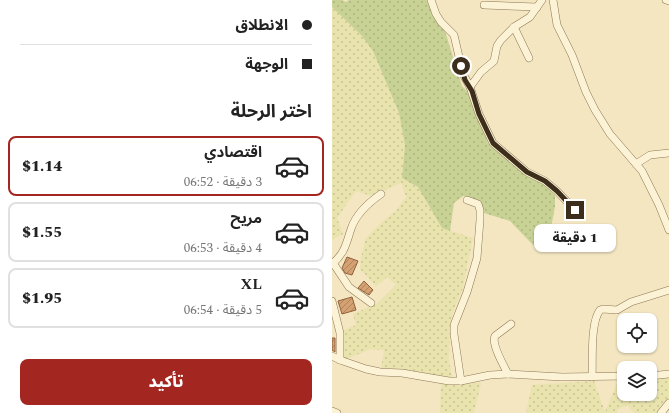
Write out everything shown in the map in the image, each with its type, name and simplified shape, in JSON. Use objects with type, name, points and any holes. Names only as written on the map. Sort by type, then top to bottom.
[{"type":"street","points":[[431,0],[441,22],[454,35],[463,74],[470,87],[479,114],[493,143],[527,172],[545,181],[575,210]]},
{"type":"street","points":[[470,87],[481,72],[494,61],[497,46],[501,40],[514,27],[530,17],[542,0]]},
{"type":"street","points":[[554,0],[556,26],[572,55],[586,92],[610,134],[642,171],[656,198],[669,230]]},
{"type":"street","points":[[484,5],[537,7]]},
{"type":"street","points":[[514,27],[529,58]]},
{"type":"street","points":[[636,164],[650,156],[669,153]]},
{"type":"street","points":[[372,303],[349,287],[333,263],[345,247],[351,228],[360,212],[380,194]]},
{"type":"street","points":[[461,381],[454,325],[467,292],[477,258],[480,220],[480,210],[478,204],[467,200]]},
{"type":"street","points":[[592,377],[593,332],[600,310],[617,310],[631,302],[669,290]]},
{"type":"street","points":[[332,301],[340,334],[340,360]]},
{"type":"street","points":[[508,374],[494,344],[493,338],[511,324]]},
{"type":"street","points":[[332,356],[366,369],[380,372],[402,373],[448,381],[461,381],[490,375],[508,374],[592,377],[617,376]]},
{"type":"street","points":[[657,375],[669,374]]},
{"type":"street","points":[[661,413],[669,404]]},
{"type":"street","points":[[332,411],[337,413]]},
{"type":"shaded area","points":[[332,7],[362,36],[373,51],[399,113],[405,145],[402,178],[418,187],[442,228],[473,238],[463,288],[452,314],[450,325],[449,359],[452,378],[405,370],[381,368],[384,350],[370,349],[347,359],[342,357],[342,331],[356,325],[353,314],[378,303],[396,285],[387,277],[376,286],[360,269],[361,257],[366,238],[383,221],[395,212],[406,197],[401,183],[371,196],[356,191],[337,218],[343,234],[332,240]]},
{"type":"shaded area","points":[[669,377],[669,400],[658,413],[634,413],[627,405],[617,410],[618,413],[526,413],[532,385],[594,381],[605,412],[617,383],[617,401],[657,401],[657,378]]},
{"type":"shaded area","points":[[481,383],[474,413],[440,413],[441,384]]},
{"type":"green space","points":[[332,0],[342,0],[346,2],[349,0],[427,0],[434,18],[445,31],[462,86],[467,91],[488,143],[520,170],[546,186],[555,195],[555,206],[551,228],[551,250],[533,245],[510,221],[484,213],[481,206],[476,201],[463,196],[454,203],[450,231],[442,228],[418,187],[402,178],[405,145],[399,113],[373,51],[362,36],[332,7]]},
{"type":"building","points":[[347,257],[358,261],[352,275],[345,273],[342,268]]},
{"type":"building","points":[[364,281],[373,290],[369,295],[358,288]]},
{"type":"building","points":[[352,297],[356,310],[342,314],[338,301]]},
{"type":"building","points":[[332,338],[335,338],[335,352],[332,350]]},
{"type":"route","points":[[461,66],[465,80],[472,91],[479,114],[493,143],[527,172],[545,181],[575,210]]}]
